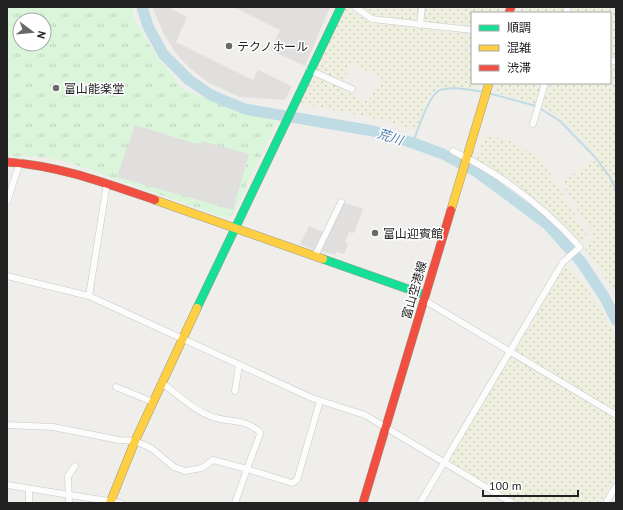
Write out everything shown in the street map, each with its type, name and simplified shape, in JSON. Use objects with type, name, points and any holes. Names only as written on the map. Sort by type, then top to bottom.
[{"type":"street","points":[[111,502],[135,441],[182,339],[284,126],[309,70],[341,7]]},
{"type":"street","points":[[354,7],[372,19],[471,30]]},
{"type":"street","points":[[420,25],[422,7]]},
{"type":"street","points":[[309,70],[352,89]]},
{"type":"street","name":"富山空港線","points":[[363,503],[489,84]]},
{"type":"street","points":[[532,124],[545,84]]},
{"type":"street","points":[[420,503],[563,262],[580,247],[528,196],[466,157],[453,151]]},
{"type":"street","points":[[7,162],[20,162],[63,170],[107,183],[315,256],[425,298],[510,352],[616,415]]},
{"type":"street","points":[[7,202],[20,162]]},
{"type":"street","points":[[89,296],[107,183]]},
{"type":"street","points":[[315,256],[341,202]]},
{"type":"street","points":[[7,276],[89,296],[320,401],[365,415],[512,503]]},
{"type":"street","points":[[235,391],[240,365]]},
{"type":"street","points":[[162,383],[204,414],[215,418],[247,422],[259,430],[260,434],[235,503]]},
{"type":"street","points":[[116,387],[153,402]]},
{"type":"street","points":[[7,425],[53,427],[119,440],[135,441],[150,448],[174,467],[185,471],[202,468],[213,460],[247,468],[292,482],[297,480],[320,401]]},
{"type":"street","points":[[69,503],[68,476],[75,466]]},
{"type":"street","points":[[7,485],[121,503]]},
{"type":"street","points":[[606,503],[616,486]]},
{"type":"street","points":[[29,489],[30,503]]},
{"type":"green space","points":[[7,7],[133,7],[133,17],[157,57],[183,89],[231,108],[277,121],[233,214],[225,218],[71,163],[43,157],[7,156]]},
{"type":"green space","points":[[346,7],[372,23],[471,35],[471,84],[478,84],[476,88],[439,87],[429,96],[415,131],[386,121],[300,103],[312,76],[342,88],[352,95],[368,102],[382,77],[351,64],[343,81],[316,70]]},
{"type":"green space","points":[[360,7],[501,7],[499,12],[471,12],[471,27],[373,16]]},
{"type":"green space","points":[[521,7],[566,7],[564,12],[519,12]]},
{"type":"green space","points":[[572,7],[616,7],[616,59],[611,57],[611,12],[570,12]]},
{"type":"green space","points":[[611,63],[616,65],[616,294],[584,247],[594,236],[561,182],[599,158],[561,118],[542,106],[549,84],[611,84]]},
{"type":"green space","points":[[499,84],[542,84],[536,104],[496,93]]},
{"type":"green space","points":[[484,135],[513,142],[542,160],[588,237],[580,243],[538,201],[513,182],[476,159]]},
{"type":"green space","points":[[566,264],[585,286],[601,309],[616,339],[616,411],[515,352]]},
{"type":"green space","points":[[511,356],[616,419],[616,476],[600,503],[518,503],[448,461]]},
{"type":"shaded area","points":[[152,7],[171,7],[171,9],[187,17],[176,42],[253,80],[258,70],[292,86],[285,100],[240,97],[209,83],[191,69],[177,55],[164,34]]},
{"type":"shaded area","points":[[233,7],[330,7],[305,66],[270,50],[280,30]]},
{"type":"shaded area","points":[[135,125],[200,145],[202,141],[249,154],[233,210],[117,177]]},
{"type":"shaded area","points":[[343,202],[363,209],[354,233],[349,232],[345,242],[348,244],[344,254],[336,252],[335,255],[320,251]]},
{"type":"shaded area","points":[[309,226],[324,232],[315,250],[300,244]]},
{"type":"waterway","name":"荒川","points":[[142,7],[148,26],[163,54],[189,80],[211,95],[245,109],[373,131],[443,154],[477,172],[547,224],[582,263],[605,298],[616,320]]},
{"type":"waterway","points":[[413,143],[428,105],[432,98],[440,90],[450,88],[484,92]]},
{"type":"waterway","points":[[488,93],[536,106],[560,121],[595,157],[610,177],[616,190]]},
{"type":"traffic: fast","points":[[197,308],[341,7]]},
{"type":"traffic: fast","points":[[323,259],[425,295]]},
{"type":"traffic: slow","points":[[451,210],[489,84]]},
{"type":"traffic: slow","points":[[155,200],[323,259]]},
{"type":"traffic: slow","points":[[110,503],[135,441],[197,308]]},
{"type":"traffic: jam","points":[[509,12],[511,7]]},
{"type":"traffic: jam","points":[[7,162],[64,171],[155,200]]},
{"type":"traffic: jam","points":[[363,503],[451,210]]},
{"type":"place","name":"テクノホール","points":[[229,46]]},
{"type":"place","name":"富山能楽堂","points":[[56,88]]},
{"type":"place","name":"富山迎賓館","points":[[375,233]]}]
